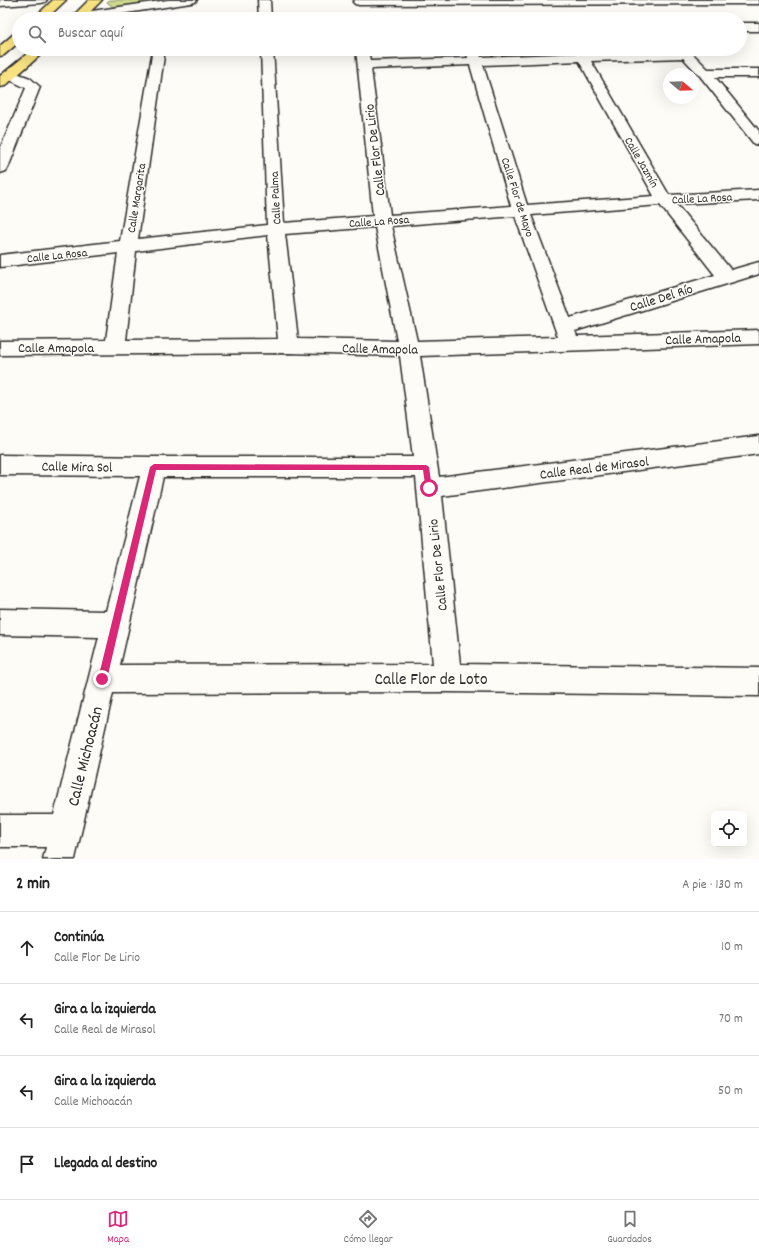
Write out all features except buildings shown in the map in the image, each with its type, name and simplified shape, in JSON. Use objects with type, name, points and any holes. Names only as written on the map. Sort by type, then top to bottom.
[{"type":"main road","points":[[83,12],[96,0]]},
{"type":"main road","points":[[47,12],[58,2],[70,12]]},
{"type":"main road","points":[[0,52],[12,42]]},
{"type":"main road","points":[[6,79],[33,56]]},
{"type":"street","points":[[0,3],[41,0]]},
{"type":"street","points":[[115,12],[191,0]]},
{"type":"street","points":[[264,0],[265,12]]},
{"type":"street","points":[[359,5],[640,0],[759,1]]},
{"type":"street","points":[[640,0],[650,12]]},
{"type":"street","points":[[165,12],[166,4]]},
{"type":"street","points":[[747,27],[759,27]]},
{"type":"street","name":"Calle Margarita","points":[[115,347],[128,247],[158,56]]},
{"type":"street","name":"Calle Palma","points":[[267,56],[276,229],[289,346]]},
{"type":"street","points":[[363,57],[418,56]]},
{"type":"street","name":"Calle Flor de Mayo","points":[[474,56],[521,211],[567,335]]},
{"type":"street","points":[[510,56],[583,58],[616,56]]},
{"type":"street","points":[[687,56],[705,74],[759,141]]},
{"type":"street","name":"Calle Flor De Lirio","points":[[363,57],[382,221],[409,349],[427,478],[448,678]]},
{"type":"street","name":"Calle Jazmín","points":[[583,58],[664,200],[726,277]]},
{"type":"street","points":[[705,74],[759,73]]},
{"type":"street","points":[[0,168],[33,87],[25,81],[6,79]]},
{"type":"street","points":[[742,120],[759,120]]},
{"type":"street","name":"Calle La Rosa","points":[[0,261],[276,229],[664,200],[759,195]]},
{"type":"street","name":"Calle Del Río","points":[[567,335],[726,277],[759,268]]},
{"type":"street","name":"Calle Amapola","points":[[0,348],[289,346],[409,349],[567,335],[759,337]]},
{"type":"street","name":"Calle Real de Mirasol","points":[[154,467],[427,478],[759,445]]},
{"type":"street","name":"Calle Mira Sol","points":[[0,465],[154,467]]},
{"type":"street","name":"Calle Michoacán","points":[[62,845],[154,467]]},
{"type":"street","points":[[0,622],[116,624]]},
{"type":"street","name":"Calle Flor de Loto","points":[[102,679],[448,678],[759,682]]},
{"type":"street","points":[[0,831],[62,845]]},
{"type":"green space","points":[[109,0],[164,0],[114,8],[107,2]]},
{"type":"route","points":[[102,679],[154,467],[426,467],[429,488]]}]
